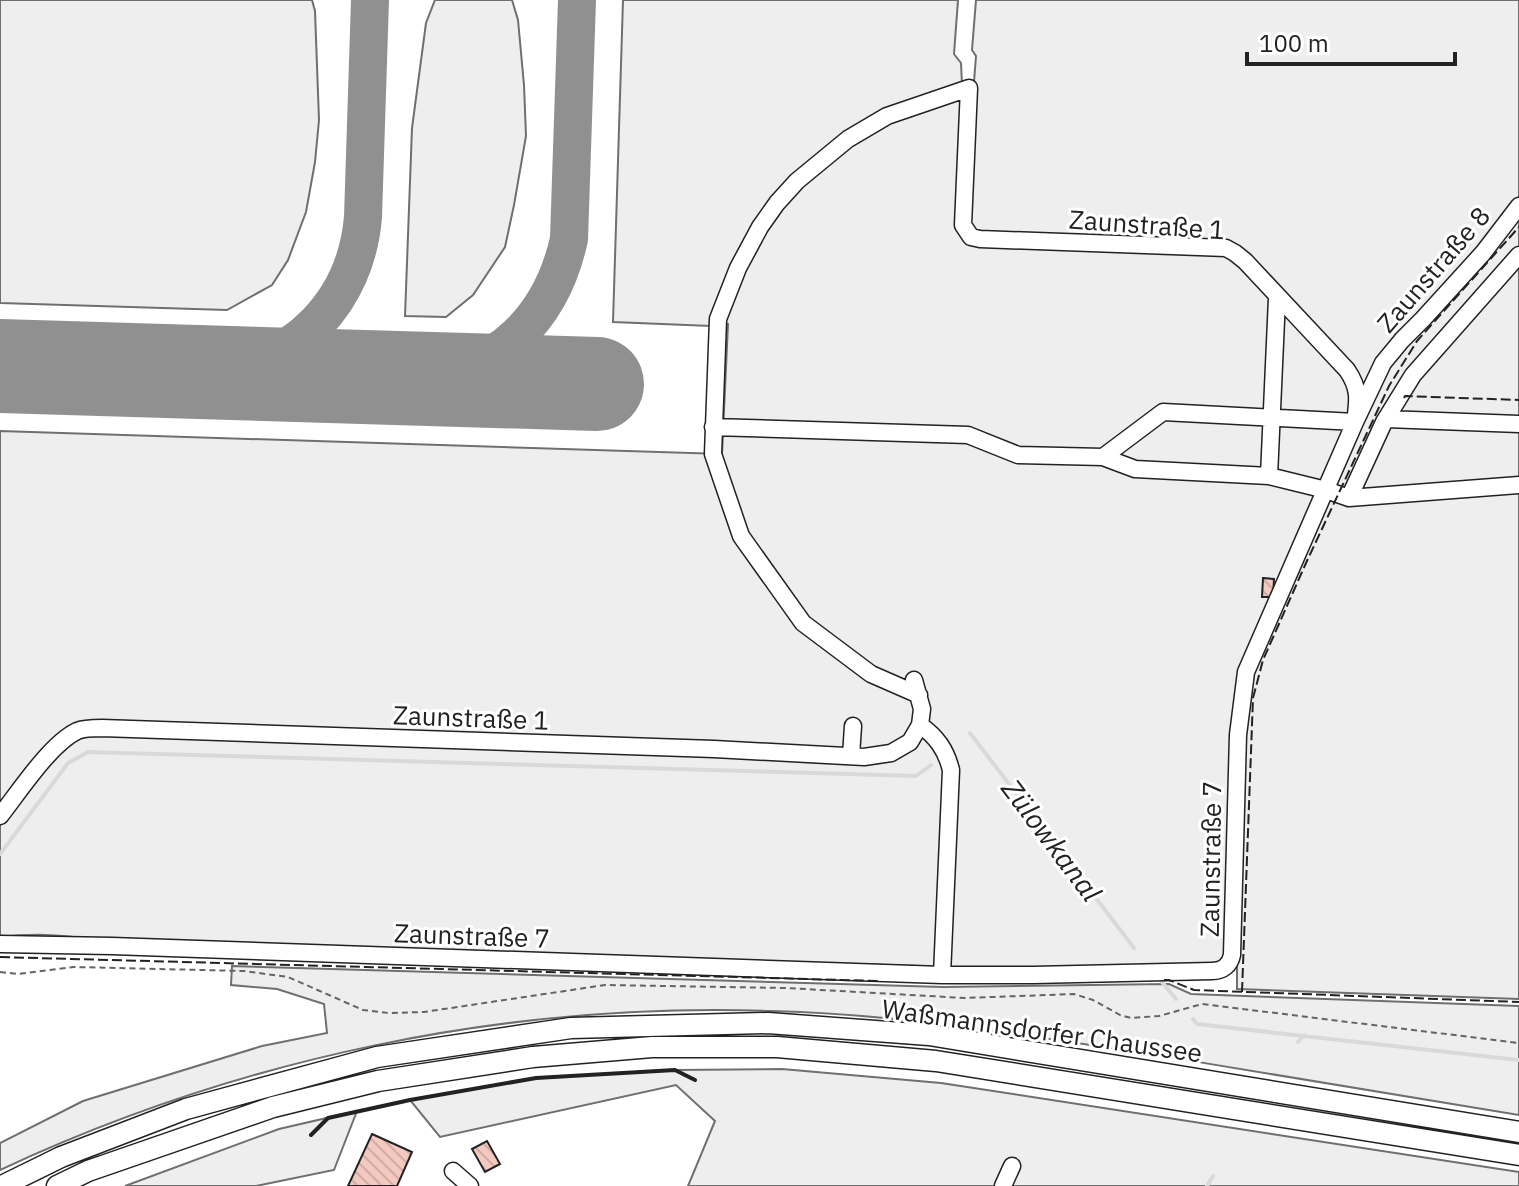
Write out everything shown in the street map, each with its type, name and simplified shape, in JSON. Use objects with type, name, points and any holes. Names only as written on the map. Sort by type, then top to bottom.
[{"type":"main road","name":"Waßmannsdorfer Chaussee","points":[[2,1186],[61,1157],[186,1109],[377,1057],[571,1028],[768,1023],[929,1035],[1519,1132]]},
{"type":"main road","name":"Waßmannsdorfer Chaussee","points":[[57,1186],[88,1171],[273,1107],[378,1081],[533,1057],[652,1047],[777,1047],[936,1061],[1519,1155]]},
{"type":"street","name":"Zaunstraße 1","points":[[713,427],[718,319],[738,268],[777,203],[797,181],[848,139],[887,116],[969,88],[963,225],[971,237],[1226,248],[1245,261],[1347,370],[1356,383],[1358,401],[1355,422],[1310,528]]},
{"type":"street","name":"Zaunstraße 8","points":[[1355,422],[1383,363],[1483,253],[1519,206]]},
{"type":"street","points":[[1349,498],[1386,419],[1413,375],[1519,255]]},
{"type":"street","points":[[1269,476],[1277,298]]},
{"type":"street","points":[[1103,457],[1163,412],[1355,422]]},
{"type":"street","points":[[1386,419],[1519,424]]},
{"type":"street","points":[[942,975],[951,770],[948,757],[935,736],[920,725],[922,709],[917,687],[871,674],[803,623],[741,536],[713,454],[713,427],[968,435],[1018,455],[1103,457],[1135,469],[1269,476],[1349,498],[1519,485]]},
{"type":"street","name":"Zaunstraße 7","points":[[0,944],[942,975],[1218,971],[1227,966],[1232,955],[1238,735],[1246,672],[1310,528]]},
{"type":"street","name":"Zaunstraße 1","points":[[0,816],[54,749],[80,730],[102,728],[714,749],[864,757],[891,753],[910,742],[920,725]]},
{"type":"street","points":[[851,756],[853,726]]},
{"type":"street","points":[[1003,1186],[1012,1166]]},
{"type":"street","points":[[453,1171],[470,1186]]},
{"type":"path","points":[[0,972],[18,974],[74,967],[244,971],[288,977],[363,1010],[389,1013],[424,1012],[605,985],[786,988],[965,998],[1074,994],[1131,1018],[1159,1016],[1202,1004],[1519,1043]]},
{"type":"shaded area","points":[[0,0],[312,0],[319,120],[315,162],[306,212],[288,260],[272,285],[227,310],[0,303]]},
{"type":"shaded area","points":[[435,0],[512,0],[518,20],[526,136],[505,247],[473,295],[446,317],[405,316],[412,128],[426,23]]},
{"type":"shaded area","points":[[623,0],[958,0],[954,54],[961,63],[962,84],[882,110],[791,178],[711,326],[613,322]]},
{"type":"shaded area","points":[[976,0],[1519,0],[1519,999],[1237,989],[1237,964],[985,968],[90,941],[46,935],[0,937],[0,431],[722,454],[728,324],[723,322],[746,263],[784,202],[848,145],[891,119],[973,95],[976,56],[972,50]]},
{"type":"shaded area","points":[[232,966],[943,987],[1169,984],[1191,994],[1519,1006],[1519,1115],[957,1026],[818,1013],[672,1011],[572,1016],[474,1028],[376,1045],[280,1068],[184,1097],[91,1131],[0,1170],[0,1143],[83,1101],[262,1046],[327,1033],[324,1004],[277,989],[231,985]]},
{"type":"shaded area","points":[[782,1069],[941,1083],[1519,1172],[1519,1186],[688,1186],[715,1121],[676,1085],[440,1137],[410,1100],[536,1078],[675,1070]]},
{"type":"shaded area","points":[[357,1111],[334,1170],[256,1186],[125,1186],[279,1129]]},
{"type":"building","points":[[1263,578],[1274,579],[1273,597],[1262,597]]},
{"type":"building","points":[[372,1134],[412,1152],[397,1186],[348,1186]]},
{"type":"building","points":[[487,1141],[500,1164],[485,1172],[472,1149]]},
{"type":"waterway","name":"Zülowkanal","points":[[970,733],[1134,948]]},
{"type":"waterway","points":[[0,854],[68,763],[88,752],[916,776],[931,765]]},
{"type":"waterway","name":"Zülowkanal","points":[[1162,982],[1176,999]]},
{"type":"waterway","name":"Zülowkanal","points":[[1193,1019],[1197,1024],[1519,1060]]},
{"type":"waterway","name":"Zülowkanal","points":[[1298,1042],[1304,1035]]},
{"type":"waterway","points":[[1207,1186],[1213,1176]]},
{"type":"taxiway","points":[[213,372],[271,356],[296,341],[317,323],[335,301],[348,275],[358,247],[363,217],[370,0]]},
{"type":"taxiway","points":[[417,379],[473,365],[497,352],[535,316],[550,293],[561,267],[569,239],[577,0]]},
{"type":"runway","points":[[0,366],[597,384]]},
{"type":"fence","points":[[1242,992],[1253,698],[1263,660],[1389,386],[1417,341],[1519,227]]},
{"type":"fence","points":[[1404,398],[1519,400]]},
{"type":"fence","points":[[0,957],[880,981]]},
{"type":"fence","points":[[1164,980],[1194,990],[1519,1002]]},
{"type":"wall","points":[[311,1135],[328,1118],[536,1078],[675,1070],[695,1080]]}]
